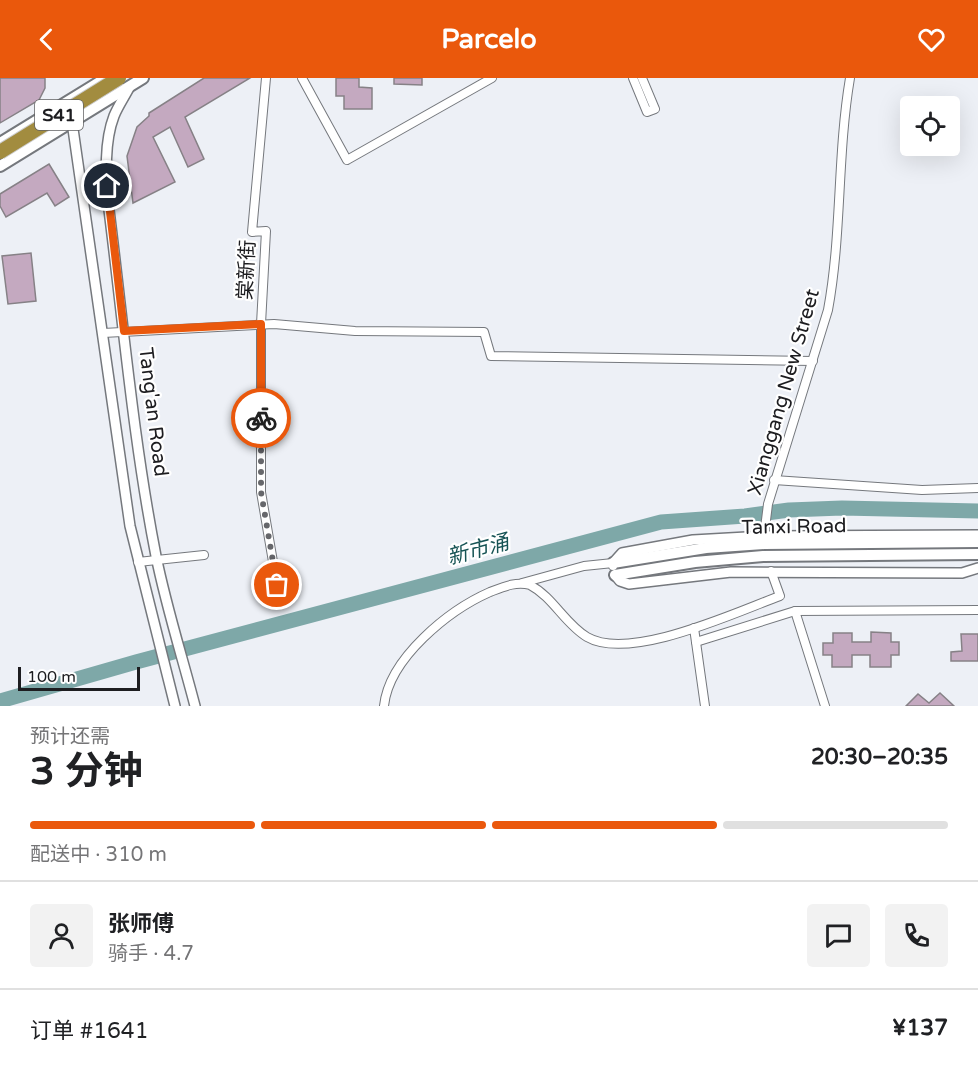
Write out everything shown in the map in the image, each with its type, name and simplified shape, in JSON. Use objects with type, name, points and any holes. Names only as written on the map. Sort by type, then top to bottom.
[{"type":"highway","name":"S41","points":[[0,152],[124,82]]},
{"type":"main road","points":[[0,143],[106,78]]},
{"type":"main road","points":[[0,166],[72,121],[124,82],[143,78]]},
{"type":"main road","name":"Tanxi Road","points":[[613,562],[706,548],[764,544],[978,542]]},
{"type":"main road","name":"Tanxi Road","points":[[615,575],[695,562],[763,555],[978,554]]},
{"type":"street","name":"棠新街","points":[[266,78],[252,232],[266,231],[261,324],[261,492],[277,585]]},
{"type":"street","points":[[302,78],[347,160],[492,78]]},
{"type":"street","points":[[633,78],[647,112],[655,109],[642,78]]},
{"type":"street","name":"Xianggang New Street","points":[[764,536],[774,480],[813,361],[832,291],[849,78]]},
{"type":"street","name":"Tang'an Road","points":[[124,82],[112,122],[107,173],[124,331],[141,462],[157,559],[195,706]]},
{"type":"street","name":"Tang'an Road","points":[[69,100],[123,486],[138,562],[175,706]]},
{"type":"street","points":[[103,333],[261,324],[356,331],[484,332],[491,356],[813,361]]},
{"type":"street","points":[[774,480],[922,490],[978,489]]},
{"type":"street","points":[[384,706],[388,689],[402,664],[436,625],[452,612],[485,594],[506,586],[584,566],[613,562],[622,554],[693,540],[764,536],[978,535]]},
{"type":"street","points":[[138,562],[204,555]]},
{"type":"street","points":[[613,562],[615,575],[620,581],[628,584],[731,572],[962,573],[978,568]]},
{"type":"street","points":[[521,583],[534,587],[576,628],[595,641],[614,644],[636,643],[694,628],[780,596],[771,571]]},
{"type":"street","points":[[696,642],[795,610],[978,610]]},
{"type":"street","points":[[795,610],[825,706]]},
{"type":"street","points":[[694,628],[705,706]]},
{"type":"building","points":[[0,78],[45,78],[45,88],[39,100],[0,123]]},
{"type":"building","points":[[204,78],[250,78],[185,117],[204,159],[188,167],[170,127],[153,137],[175,182],[133,203],[127,156],[137,127],[149,116],[149,113]]},
{"type":"building","points":[[336,78],[359,78],[359,87],[372,88],[372,109],[344,109],[344,96],[336,96]]},
{"type":"building","points":[[394,78],[422,78],[422,85],[394,84]]},
{"type":"building","points":[[49,164],[69,197],[55,206],[47,193],[6,217],[0,206],[0,194]]},
{"type":"building","points":[[31,253],[36,301],[8,304],[2,256]]},
{"type":"building","points":[[871,632],[891,633],[891,642],[899,642],[899,655],[891,655],[891,667],[870,667],[870,655],[852,655],[852,667],[832,667],[832,655],[823,655],[823,643],[833,643],[833,633],[852,633],[852,642],[871,642]]},
{"type":"building","points":[[961,634],[978,634],[978,661],[951,661],[951,652],[962,651]]},
{"type":"building","points":[[940,693],[954,706],[906,706],[918,694],[929,703]]},
{"type":"waterway","name":"新市涌","points":[[0,701],[136,662],[661,522],[745,516],[789,510],[842,508],[978,511]]},
{"type":"way so far","points":[[261,418],[261,492],[277,585]]},
{"type":"route","points":[[107,186],[124,331],[261,324],[261,418]]}]
